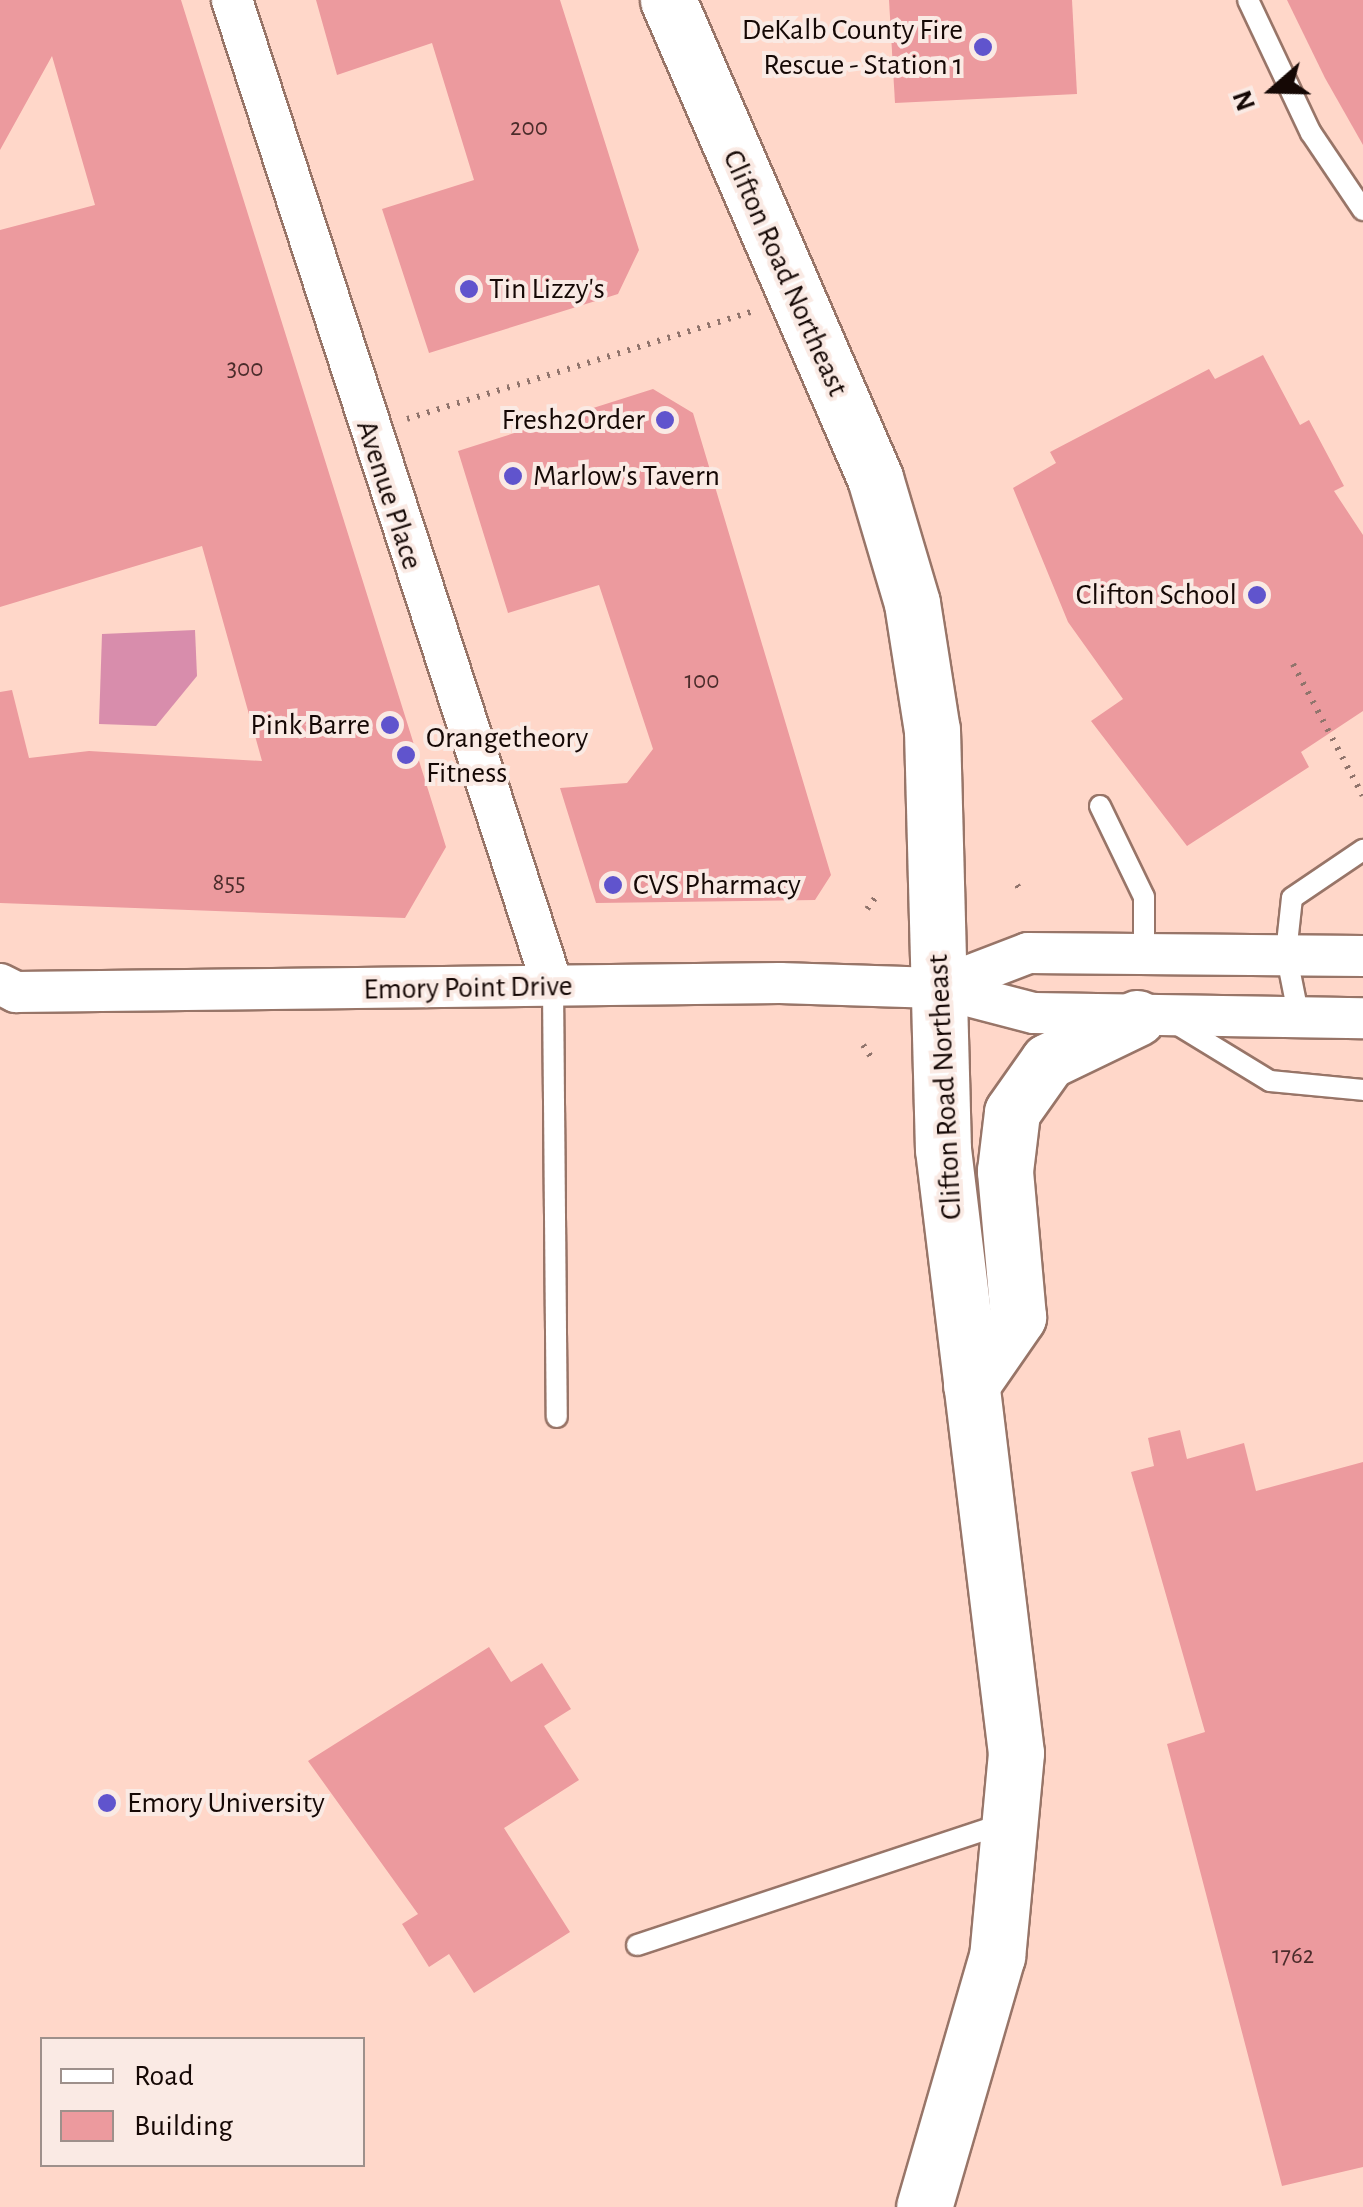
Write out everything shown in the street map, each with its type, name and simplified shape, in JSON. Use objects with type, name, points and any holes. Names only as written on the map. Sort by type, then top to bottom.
[{"type":"main road","name":"Clifton Road Northeast","points":[[668,0],[875,478],[912,603],[936,791],[942,1149],[1012,1679],[1014,1820],[982,2030],[924,2207]]},
{"type":"main road","points":[[971,1386],[1018,1318],[1004,1171],[1012,1112],[1048,1062],[1153,1018]]},
{"type":"street","name":"Avenue Place","points":[[232,0],[367,431],[553,988]]},
{"type":"street","points":[[938,988],[1028,954],[1363,956]]},
{"type":"street","name":"Emory Point Drive","points":[[0,984],[16,992],[938,988]]},
{"type":"street","points":[[938,988],[1034,1013],[1153,1018],[1363,1018]]},
{"type":"lane","points":[[1248,0],[1311,134],[1363,210]]},
{"type":"lane","points":[[1100,806],[1144,897],[1144,952]]},
{"type":"lane","points":[[1298,1018],[1286,953],[1292,898],[1363,850]]},
{"type":"lane","points":[[553,988],[557,1418]]},
{"type":"lane","points":[[1153,1018],[1270,1081],[1363,1090]]},
{"type":"lane","points":[[637,1945],[1014,1820]]},
{"type":"path","points":[[367,431],[798,298]]},
{"type":"path","points":[[1293,664],[1363,796]]},
{"type":"path","points":[[868,908],[876,898]]},
{"type":"path","points":[[864,1045],[872,1060]]},
{"type":"shaded area","points":[[195,630],[197,676],[156,726],[99,724],[102,634]]},
{"type":"building","points":[[0,0],[181,0],[446,847],[405,918],[0,903],[0,692],[12,690],[29,758],[89,751],[262,761],[202,546],[0,607],[0,230],[95,205],[52,56],[0,150]]},
{"type":"building","points":[[316,0],[560,0],[639,250],[618,294],[429,353],[382,209],[474,180],[432,43],[337,75]]},
{"type":"building","name":"DeKalb County Fire Rescue - Station 1","points":[[889,0],[1072,0],[1077,94],[895,103]]},
{"type":"building","points":[[1287,0],[1363,0],[1363,145],[1325,78]]},
{"type":"building","name":"Clifton School","points":[[1263,355],[1300,425],[1309,420],[1344,486],[1334,491],[1363,535],[1363,711],[1301,752],[1309,767],[1187,846],[1091,721],[1123,699],[1068,622],[1013,488],[1056,463],[1050,452],[1209,369],[1215,379]]},
{"type":"building","points":[[653,389],[693,413],[831,875],[815,900],[596,903],[560,788],[627,783],[653,749],[599,585],[508,613],[458,451]]},
{"type":"building","points":[[1180,1430],[1187,1459],[1244,1443],[1256,1491],[1363,1462],[1363,2167],[1282,2186],[1167,1744],[1205,1732],[1131,1472],[1154,1466],[1148,1438]]},
{"type":"building","points":[[489,1647],[511,1682],[542,1663],[571,1709],[544,1726],[579,1780],[504,1828],[570,1932],[474,1993],[449,1954],[429,1967],[402,1924],[418,1914],[308,1761]]},
{"type":"place","name":"DeKalb County Fire Rescue - Station 1","points":[[983,47]]},
{"type":"place","name":"Tin Lizzy's","points":[[469,289]]},
{"type":"place","name":"Fresh2Order","points":[[665,420]]},
{"type":"place","name":"Marlow's Tavern","points":[[513,476]]},
{"type":"place","name":"Clifton School","points":[[1257,595]]},
{"type":"place","name":"Pink Barre","points":[[390,725]]},
{"type":"place","name":"Orangetheory Fitness","points":[[406,755]]},
{"type":"place","name":"CVS Pharmacy","points":[[613,885]]},
{"type":"place","name":"Emory University","points":[[107,1803]]}]
